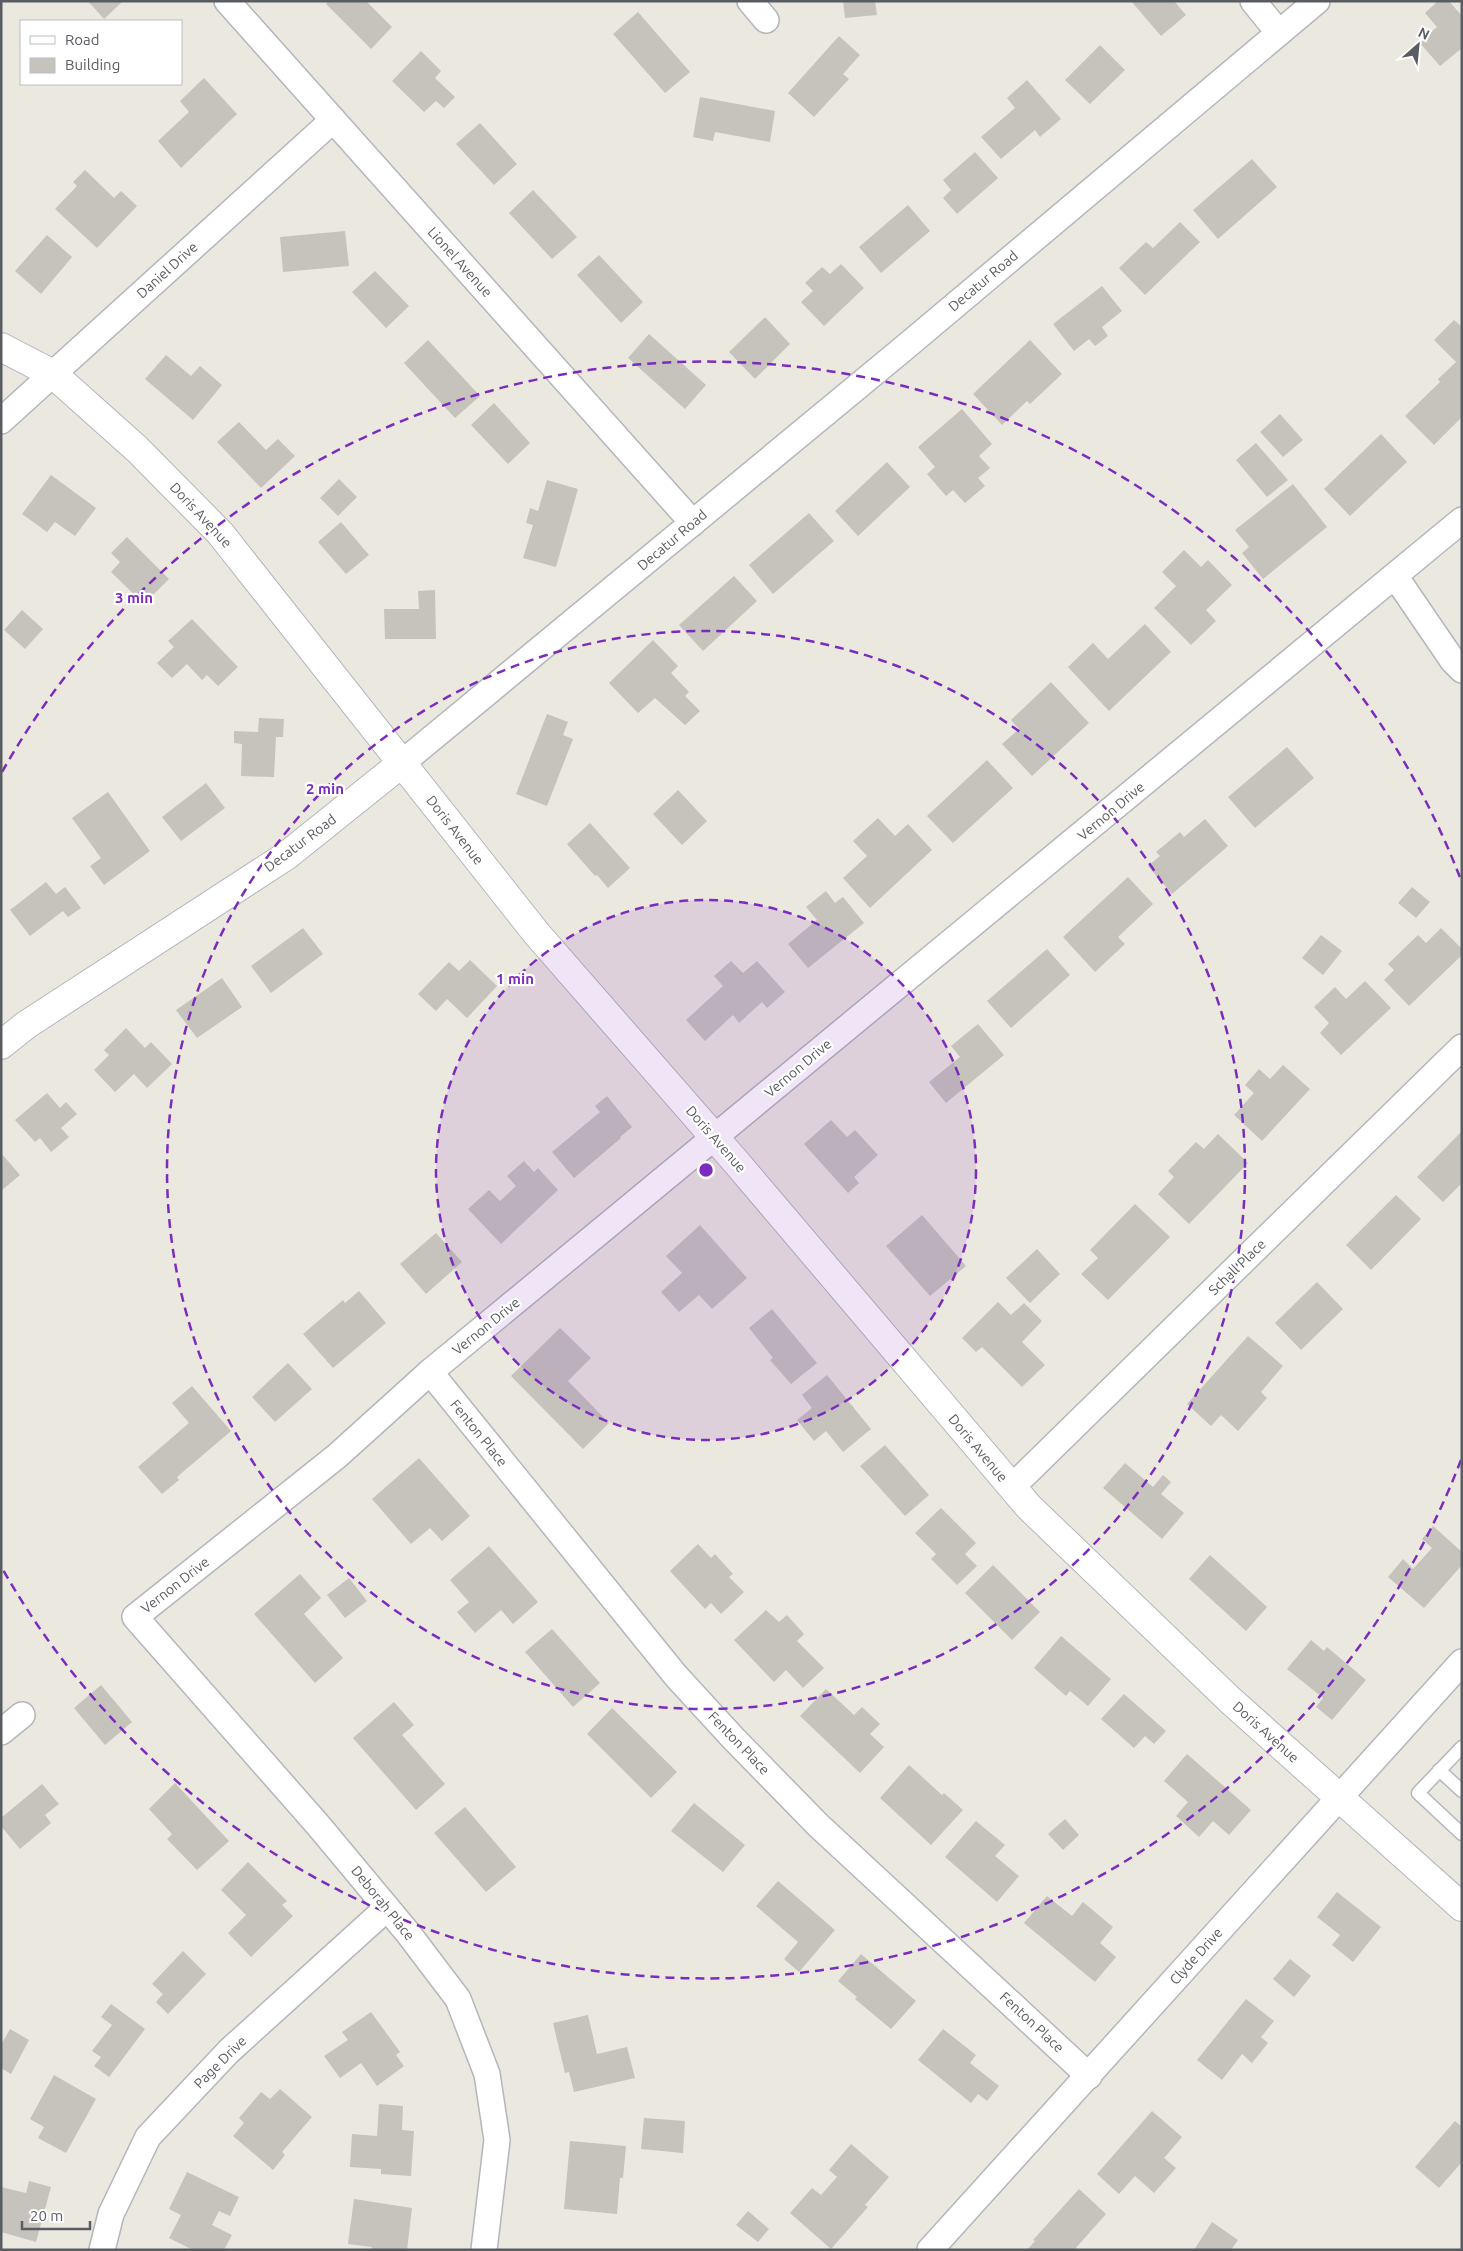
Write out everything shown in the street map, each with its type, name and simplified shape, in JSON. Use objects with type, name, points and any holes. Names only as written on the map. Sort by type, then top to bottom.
[{"type":"street","name":"Lionel Avenue","points":[[227,1],[693,522]]},
{"type":"street","points":[[750,1],[766,20]]},
{"type":"street","points":[[1252,1],[1279,33]]},
{"type":"street","name":"Decatur Road","points":[[1,1045],[26,1025],[286,856],[402,763],[911,342],[1317,1]]},
{"type":"street","name":"Daniel Drive","points":[[1,421],[333,120]]},
{"type":"street","name":"Doris Avenue","points":[[1,347],[53,374],[137,449],[220,533],[537,934],[715,1137],[1029,1507],[1223,1693],[1462,1907]]},
{"type":"street","name":"Vernon Drive","points":[[135,1616],[337,1456],[430,1372],[1462,520]]},
{"type":"street","points":[[1395,576],[1453,661],[1462,670]]},
{"type":"street","name":"Schall Place","points":[[1012,1487],[1462,1047]]},
{"type":"street","name":"Fenton Place","points":[[430,1372],[670,1668],[733,1738],[818,1825],[1089,2076]]},
{"type":"street","name":"Deborah Place","points":[[135,1616],[318,1825],[387,1908],[458,1999],[487,2074],[497,2140],[484,2250]]},
{"type":"street","name":"Clyde Drive","points":[[930,2250],[1462,1662]]},
{"type":"street","points":[[1,1732],[22,1714]]},
{"type":"street","name":"Page Drive","points":[[102,2250],[111,2214],[148,2137],[229,2051],[387,1908]]},
{"type":"lane","points":[[1462,1747],[1418,1793],[1462,1834]]},
{"type":"lane","points":[[1439,1770],[1462,1791]]},
{"type":"building","points":[[88,1],[123,1],[104,19]]},
{"type":"building","points":[[329,1],[366,1],[392,27],[371,49],[326,4]]},
{"type":"building","points":[[843,1],[875,1],[877,15],[845,18]]},
{"type":"building","points":[[1131,1],[1174,1],[1186,15],[1161,36]]},
{"type":"building","points":[[1438,1],[1449,1],[1462,16],[1462,48],[1440,66],[1419,42],[1437,27],[1425,13]]},
{"type":"building","points":[[638,12],[690,72],[665,93],[613,34]]},
{"type":"building","points":[[839,36],[860,55],[843,74],[849,79],[814,117],[788,93]]},
{"type":"building","points":[[1100,45],[1125,70],[1090,104],[1065,80]]},
{"type":"building","points":[[421,51],[441,71],[435,78],[455,97],[444,108],[436,101],[424,112],[392,81]]},
{"type":"building","points":[[204,78],[237,114],[181,168],[158,141],[189,112],[180,101]]},
{"type":"building","points":[[1027,80],[1061,119],[1040,137],[1035,130],[1001,159],[981,137],[1015,108],[1007,98]]},
{"type":"building","points":[[700,97],[775,111],[770,142],[715,132],[713,141],[693,137]]},
{"type":"building","points":[[480,123],[517,164],[494,185],[456,144]]},
{"type":"building","points":[[975,152],[998,178],[957,214],[943,198],[951,190],[943,180]]},
{"type":"building","points":[[1252,159],[1277,187],[1218,239],[1193,210]]},
{"type":"building","points":[[85,170],[114,198],[121,191],[137,206],[97,248],[55,209],[77,186],[73,182]]},
{"type":"building","points":[[533,190],[577,237],[552,259],[509,213]]},
{"type":"building","points":[[908,205],[930,231],[881,273],[859,247]]},
{"type":"building","points":[[1180,222],[1200,242],[1145,295],[1119,268],[1146,242],[1153,248]]},
{"type":"building","points":[[345,231],[349,266],[283,272],[280,237]]},
{"type":"building","points":[[47,235],[72,257],[41,294],[15,271]]},
{"type":"building","points":[[599,255],[643,302],[621,323],[577,275]]},
{"type":"building","points":[[841,264],[864,288],[824,326],[801,302],[813,291],[805,283],[822,267],[830,274]]},
{"type":"building","points":[[375,271],[409,306],[386,328],[352,292]]},
{"type":"building","points":[[1102,286],[1122,311],[1102,327],[1108,336],[1095,346],[1089,339],[1074,351],[1053,324]]},
{"type":"building","points":[[765,317],[790,344],[755,379],[729,352]]},
{"type":"building","points":[[1454,320],[1462,327],[1462,417],[1434,445],[1405,416],[1440,382],[1438,379],[1456,362],[1434,340]]},
{"type":"building","points":[[649,334],[706,385],[685,409],[628,358]]},
{"type":"building","points":[[428,340],[480,396],[455,418],[404,363]]},
{"type":"building","points":[[1030,340],[1062,374],[1030,404],[1027,401],[1002,425],[973,394]]},
{"type":"building","points":[[166,355],[191,376],[200,366],[222,385],[193,420],[145,379]]},
{"type":"building","points":[[494,403],[530,443],[508,464],[471,425]]},
{"type":"building","points":[[962,409],[992,444],[979,456],[990,468],[978,478],[985,486],[965,503],[953,490],[946,496],[927,474],[935,467],[918,447]]},
{"type":"building","points":[[1280,414],[1303,440],[1283,457],[1260,432]]},
{"type":"building","points":[[239,422],[266,450],[278,439],[295,456],[261,488],[217,442]]},
{"type":"building","points":[[1381,434],[1407,462],[1350,516],[1324,489]]},
{"type":"building","points":[[1256,443],[1288,480],[1267,497],[1236,460]]},
{"type":"building","points":[[887,462],[910,487],[858,536],[835,511]]},
{"type":"building","points":[[51,475],[96,508],[75,536],[55,522],[47,532],[22,514]]},
{"type":"building","points":[[339,479],[357,497],[338,516],[320,498]]},
{"type":"building","points":[[547,480],[578,489],[556,567],[523,558],[533,525],[526,523],[530,508],[538,511]]},
{"type":"building","points":[[1293,484],[1327,527],[1263,579],[1242,553],[1249,547],[1235,530]]},
{"type":"building","points":[[809,513],[834,541],[773,594],[749,565]]},
{"type":"building","points":[[341,522],[369,555],[346,574],[318,542]]},
{"type":"building","points":[[127,537],[169,579],[144,604],[111,572],[120,562],[111,553]]},
{"type":"building","points":[[1184,550],[1201,567],[1208,560],[1232,585],[1206,610],[1216,621],[1191,645],[1154,608],[1176,586],[1162,572]]},
{"type":"building","points":[[734,576],[757,601],[703,651],[679,625]]},
{"type":"building","points":[[435,590],[436,639],[385,639],[384,609],[419,609],[418,591]]},
{"type":"building","points":[[22,610],[43,629],[25,649],[4,630]]},
{"type":"building","points":[[192,619],[238,667],[218,686],[207,675],[202,680],[187,664],[172,678],[157,663],[174,647],[168,641]]},
{"type":"building","points":[[1145,624],[1171,652],[1109,711],[1068,667],[1093,643],[1108,659]]},
{"type":"building","points":[[653,640],[678,666],[671,673],[689,692],[685,696],[700,711],[685,725],[655,698],[638,713],[609,683]]},
{"type":"building","points":[[1051,682],[1089,723],[1032,776],[1002,744],[1019,729],[1011,720]]},
{"type":"building","points":[[547,714],[568,722],[563,735],[573,739],[547,806],[516,794]]},
{"type":"building","points":[[259,718],[284,719],[283,737],[276,737],[274,777],[241,776],[242,744],[234,743],[234,731],[258,732]]},
{"type":"building","points":[[1287,747],[1314,778],[1255,828],[1228,797]]},
{"type":"building","points":[[987,760],[1013,788],[953,843],[927,816]]},
{"type":"building","points":[[206,783],[225,808],[181,841],[162,817]]},
{"type":"building","points":[[678,790],[707,821],[682,845],[653,814]]},
{"type":"building","points":[[108,792],[150,851],[104,885],[90,866],[101,858],[72,818]]},
{"type":"building","points":[[878,818],[895,836],[908,824],[932,850],[870,908],[843,878],[867,856],[853,841]]},
{"type":"building","points":[[1205,819],[1228,846],[1172,894],[1148,866],[1160,856],[1156,852],[1180,832],[1184,837]]},
{"type":"building","points":[[590,823],[630,868],[608,888],[567,844]]},
{"type":"building","points":[[1128,877],[1153,904],[1118,937],[1125,944],[1095,972],[1063,937]]},
{"type":"building","points":[[46,882],[56,894],[65,887],[81,908],[68,917],[63,911],[30,936],[10,910]]},
{"type":"building","points":[[1412,887],[1430,902],[1416,918],[1398,903]]},
{"type":"building","points":[[826,891],[835,903],[843,897],[864,923],[808,968],[788,944],[817,920],[806,907]]},
{"type":"building","points":[[303,928],[323,954],[271,993],[251,966]]},
{"type":"building","points":[[1441,928],[1462,949],[1462,955],[1409,1006],[1384,980],[1394,970],[1388,964],[1418,935],[1426,943]]},
{"type":"building","points":[[1321,935],[1342,951],[1323,975],[1302,958]]},
{"type":"building","points":[[1047,949],[1070,975],[1011,1028],[987,1001]]},
{"type":"building","points":[[470,960],[497,986],[467,1018],[447,999],[436,1011],[418,994],[449,962],[459,971]]},
{"type":"building","points":[[731,961],[743,973],[757,961],[785,992],[767,1008],[762,1002],[739,1023],[733,1015],[705,1041],[686,1020],[723,986],[714,976]]},
{"type":"building","points":[[222,978],[242,1007],[197,1038],[176,1010]]},
{"type":"building","points":[[1365,981],[1391,1008],[1341,1055],[1320,1033],[1329,1023],[1314,1007],[1335,987],[1346,999]]},
{"type":"building","points":[[978,1024],[1004,1055],[946,1103],[929,1082],[960,1057],[951,1046]]},
{"type":"building","points":[[126,1028],[145,1048],[151,1042],[172,1064],[147,1088],[134,1074],[115,1092],[94,1070],[109,1055],[104,1050]]},
{"type":"building","points":[[1283,1065],[1310,1089],[1262,1141],[1234,1115],[1254,1093],[1245,1085],[1259,1069],[1270,1079]]},
{"type":"building","points":[[47,1093],[60,1108],[66,1102],[77,1114],[61,1128],[69,1137],[51,1152],[40,1138],[35,1142],[15,1120]]},
{"type":"building","points":[[607,1096],[632,1127],[574,1178],[552,1152],[600,1112],[595,1106]]},
{"type":"building","points":[[831,1120],[847,1137],[855,1130],[878,1155],[854,1177],[859,1183],[848,1193],[804,1144]]},
{"type":"building","points":[[1462,1131],[1462,1183],[1443,1202],[1417,1177]]},
{"type":"building","points":[[1218,1134],[1248,1163],[1189,1224],[1158,1194],[1174,1177],[1168,1171],[1196,1142],[1204,1149]]},
{"type":"building","points":[[1,1153],[20,1175],[1,1191]]},
{"type":"building","points":[[524,1161],[534,1172],[538,1168],[558,1190],[501,1244],[468,1209],[489,1190],[500,1201],[516,1186],[507,1176]]},
{"type":"building","points":[[1396,1195],[1421,1219],[1371,1270],[1346,1245]]},
{"type":"building","points":[[1135,1204],[1170,1237],[1108,1300],[1081,1274],[1098,1258],[1090,1250]]},
{"type":"building","points":[[922,1215],[966,1266],[930,1296],[886,1246]]},
{"type":"building","points":[[700,1225],[747,1278],[712,1309],[699,1295],[679,1312],[661,1292],[682,1273],[666,1256]]},
{"type":"building","points":[[436,1233],[462,1262],[426,1294],[400,1264]]},
{"type":"building","points":[[1037,1249],[1060,1274],[1030,1303],[1006,1278]]},
{"type":"building","points":[[1317,1282],[1343,1309],[1301,1350],[1275,1323]]},
{"type":"building","points":[[359,1291],[386,1323],[333,1368],[303,1334],[343,1300],[345,1303]]},
{"type":"building","points":[[998,1302],[1011,1315],[1024,1303],[1042,1321],[1022,1342],[1045,1365],[1022,1387],[982,1347],[976,1352],[962,1338]]},
{"type":"building","points":[[772,1309],[817,1363],[791,1384],[770,1360],[773,1358],[749,1328]]},
{"type":"building","points":[[560,1328],[591,1358],[568,1381],[609,1423],[583,1449],[511,1376]]},
{"type":"building","points":[[1248,1336],[1283,1366],[1261,1392],[1267,1398],[1238,1431],[1221,1415],[1211,1426],[1187,1404]]},
{"type":"building","points":[[288,1363],[312,1389],[275,1422],[252,1397]]},
{"type":"building","points":[[827,1375],[871,1429],[843,1452],[826,1431],[814,1441],[797,1420],[812,1408],[802,1395]]},
{"type":"building","points":[[192,1386],[231,1431],[177,1477],[179,1480],[162,1494],[138,1467],[189,1423],[172,1403]]},
{"type":"building","points":[[885,1445],[929,1495],[905,1516],[860,1466]]},
{"type":"building","points":[[419,1458],[470,1516],[442,1541],[430,1528],[411,1544],[372,1499]]},
{"type":"building","points":[[1125,1463],[1153,1487],[1163,1475],[1171,1482],[1161,1494],[1184,1513],[1162,1539],[1103,1488]]},
{"type":"building","points":[[941,1508],[976,1543],[965,1554],[977,1566],[957,1585],[931,1559],[936,1554],[915,1533]]},
{"type":"building","points":[[1433,1526],[1462,1552],[1462,1565],[1424,1608],[1388,1577],[1403,1559],[1413,1569],[1432,1548],[1422,1539]]},
{"type":"building","points":[[698,1544],[711,1558],[715,1554],[733,1574],[729,1577],[744,1592],[721,1614],[711,1603],[705,1609],[670,1571]]},
{"type":"building","points":[[489,1546],[538,1602],[513,1624],[501,1610],[475,1633],[457,1612],[469,1602],[450,1580]]},
{"type":"building","points":[[1210,1555],[1267,1607],[1246,1631],[1189,1579]]},
{"type":"building","points":[[993,1565],[1040,1612],[1012,1640],[965,1593]]},
{"type":"building","points":[[300,1574],[321,1598],[304,1614],[343,1658],[315,1683],[254,1614]]},
{"type":"building","points":[[349,1578],[367,1601],[345,1618],[327,1595]]},
{"type":"building","points":[[766,1610],[779,1622],[787,1615],[804,1634],[797,1641],[824,1668],[803,1688],[786,1670],[774,1682],[734,1640]]},
{"type":"building","points":[[552,1629],[600,1683],[573,1707],[525,1652]]},
{"type":"building","points":[[1061,1636],[1111,1679],[1088,1706],[1070,1691],[1066,1696],[1034,1668]]},
{"type":"building","points":[[1311,1640],[1324,1651],[1327,1647],[1366,1680],[1332,1720],[1316,1707],[1323,1698],[1287,1669]]},
{"type":"building","points":[[101,1685],[132,1722],[105,1745],[74,1708]]},
{"type":"building","points":[[826,1689],[854,1715],[862,1707],[880,1724],[870,1734],[884,1747],[860,1773],[800,1716]]},
{"type":"building","points":[[1124,1694],[1166,1731],[1154,1744],[1145,1736],[1134,1748],[1101,1719]]},
{"type":"building","points":[[394,1702],[414,1725],[402,1735],[445,1784],[416,1810],[353,1738]]},
{"type":"building","points":[[612,1708],[677,1772],[651,1798],[587,1734]]},
{"type":"building","points":[[1187,1754],[1251,1810],[1229,1835],[1213,1821],[1199,1837],[1176,1816],[1188,1802],[1164,1781]]},
{"type":"building","points":[[909,1765],[942,1795],[944,1793],[963,1810],[931,1845],[880,1798]]},
{"type":"building","points":[[175,1783],[229,1841],[197,1870],[167,1839],[172,1834],[149,1809]]},
{"type":"building","points":[[42,1784],[59,1804],[45,1815],[51,1823],[20,1849],[1,1826],[1,1818]]},
{"type":"building","points":[[694,1803],[745,1845],[723,1872],[671,1831]]},
{"type":"building","points":[[465,1807],[516,1867],[486,1892],[434,1833]]},
{"type":"building","points":[[1065,1819],[1079,1835],[1063,1850],[1048,1834]]},
{"type":"building","points":[[976,1821],[1005,1845],[995,1856],[1019,1876],[997,1902],[945,1857]]},
{"type":"building","points":[[248,1862],[287,1901],[282,1905],[293,1916],[251,1957],[228,1933],[246,1915],[221,1890]]},
{"type":"building","points":[[778,1881],[835,1930],[799,1972],[784,1959],[798,1942],[756,1906]]},
{"type":"building","points":[[1337,1892],[1381,1927],[1353,1962],[1332,1945],[1340,1935],[1317,1917]]},
{"type":"building","points":[[1047,1896],[1072,1916],[1083,1902],[1113,1927],[1100,1943],[1116,1957],[1095,1982],[1024,1923]]},
{"type":"building","points":[[183,1951],[206,1974],[168,2014],[156,2002],[163,1994],[152,1984]]},
{"type":"building","points":[[861,1954],[916,2001],[891,2029],[855,1999],[857,1997],[838,1981]]},
{"type":"building","points":[[1290,1959],[1311,1976],[1294,1997],[1273,1979]]},
{"type":"building","points":[[1246,1999],[1274,2021],[1261,2037],[1268,2043],[1252,2063],[1242,2054],[1222,2080],[1197,2060]]},
{"type":"building","points":[[111,2004],[145,2029],[109,2077],[94,2066],[101,2057],[92,2051],[112,2025],[101,2017]]},
{"type":"building","points":[[371,2012],[400,2052],[396,2055],[404,2066],[377,2086],[361,2063],[340,2078],[324,2056],[348,2040],[342,2032]]},
{"type":"building","points":[[588,2015],[597,2054],[627,2047],[635,2078],[574,2092],[569,2072],[565,2073],[553,2023]]},
{"type":"building","points":[[10,2029],[29,2040],[11,2074],[1,2068],[1,2045]]},
{"type":"building","points":[[943,2029],[976,2055],[970,2063],[999,2086],[987,2101],[978,2094],[971,2103],[918,2060]]},
{"type":"building","points":[[54,2075],[96,2099],[66,2153],[38,2138],[44,2127],[30,2119]]},
{"type":"building","points":[[280,2089],[312,2117],[282,2152],[285,2155],[273,2170],[233,2136],[244,2123],[239,2118],[261,2092],[270,2099]]},
{"type":"building","points":[[379,2104],[403,2106],[402,2130],[414,2131],[411,2176],[381,2174],[381,2169],[350,2167],[352,2134],[377,2136]]},
{"type":"building","points":[[1152,2111],[1182,2137],[1164,2158],[1176,2168],[1154,2193],[1135,2176],[1119,2194],[1097,2174]]},
{"type":"building","points":[[644,2118],[685,2121],[683,2153],[641,2149]]},
{"type":"building","points":[[1455,2121],[1462,2127],[1462,2162],[1439,2188],[1415,2167]]},
{"type":"building","points":[[570,2141],[626,2146],[623,2178],[620,2178],[617,2214],[564,2209]]},
{"type":"building","points":[[851,2144],[889,2177],[865,2205],[868,2207],[831,2249],[790,2213],[812,2188],[821,2195],[837,2177],[829,2170]]},
{"type":"building","points":[[187,2172],[239,2197],[230,2216],[219,2211],[212,2225],[232,2235],[224,2250],[193,2250],[169,2238],[181,2215],[169,2209]]},
{"type":"building","points":[[29,2181],[51,2187],[36,2242],[1,2232],[1,2187],[26,2193]]},
{"type":"building","points":[[1079,2189],[1106,2214],[1074,2250],[1027,2250],[1035,2241],[1033,2240]]},
{"type":"building","points":[[354,2199],[412,2208],[407,2250],[371,2250],[372,2247],[348,2244]]},
{"type":"building","points":[[748,2211],[769,2229],[758,2242],[736,2225]]},
{"type":"building","points":[[1212,2222],[1238,2240],[1231,2250],[1194,2250]]}]
